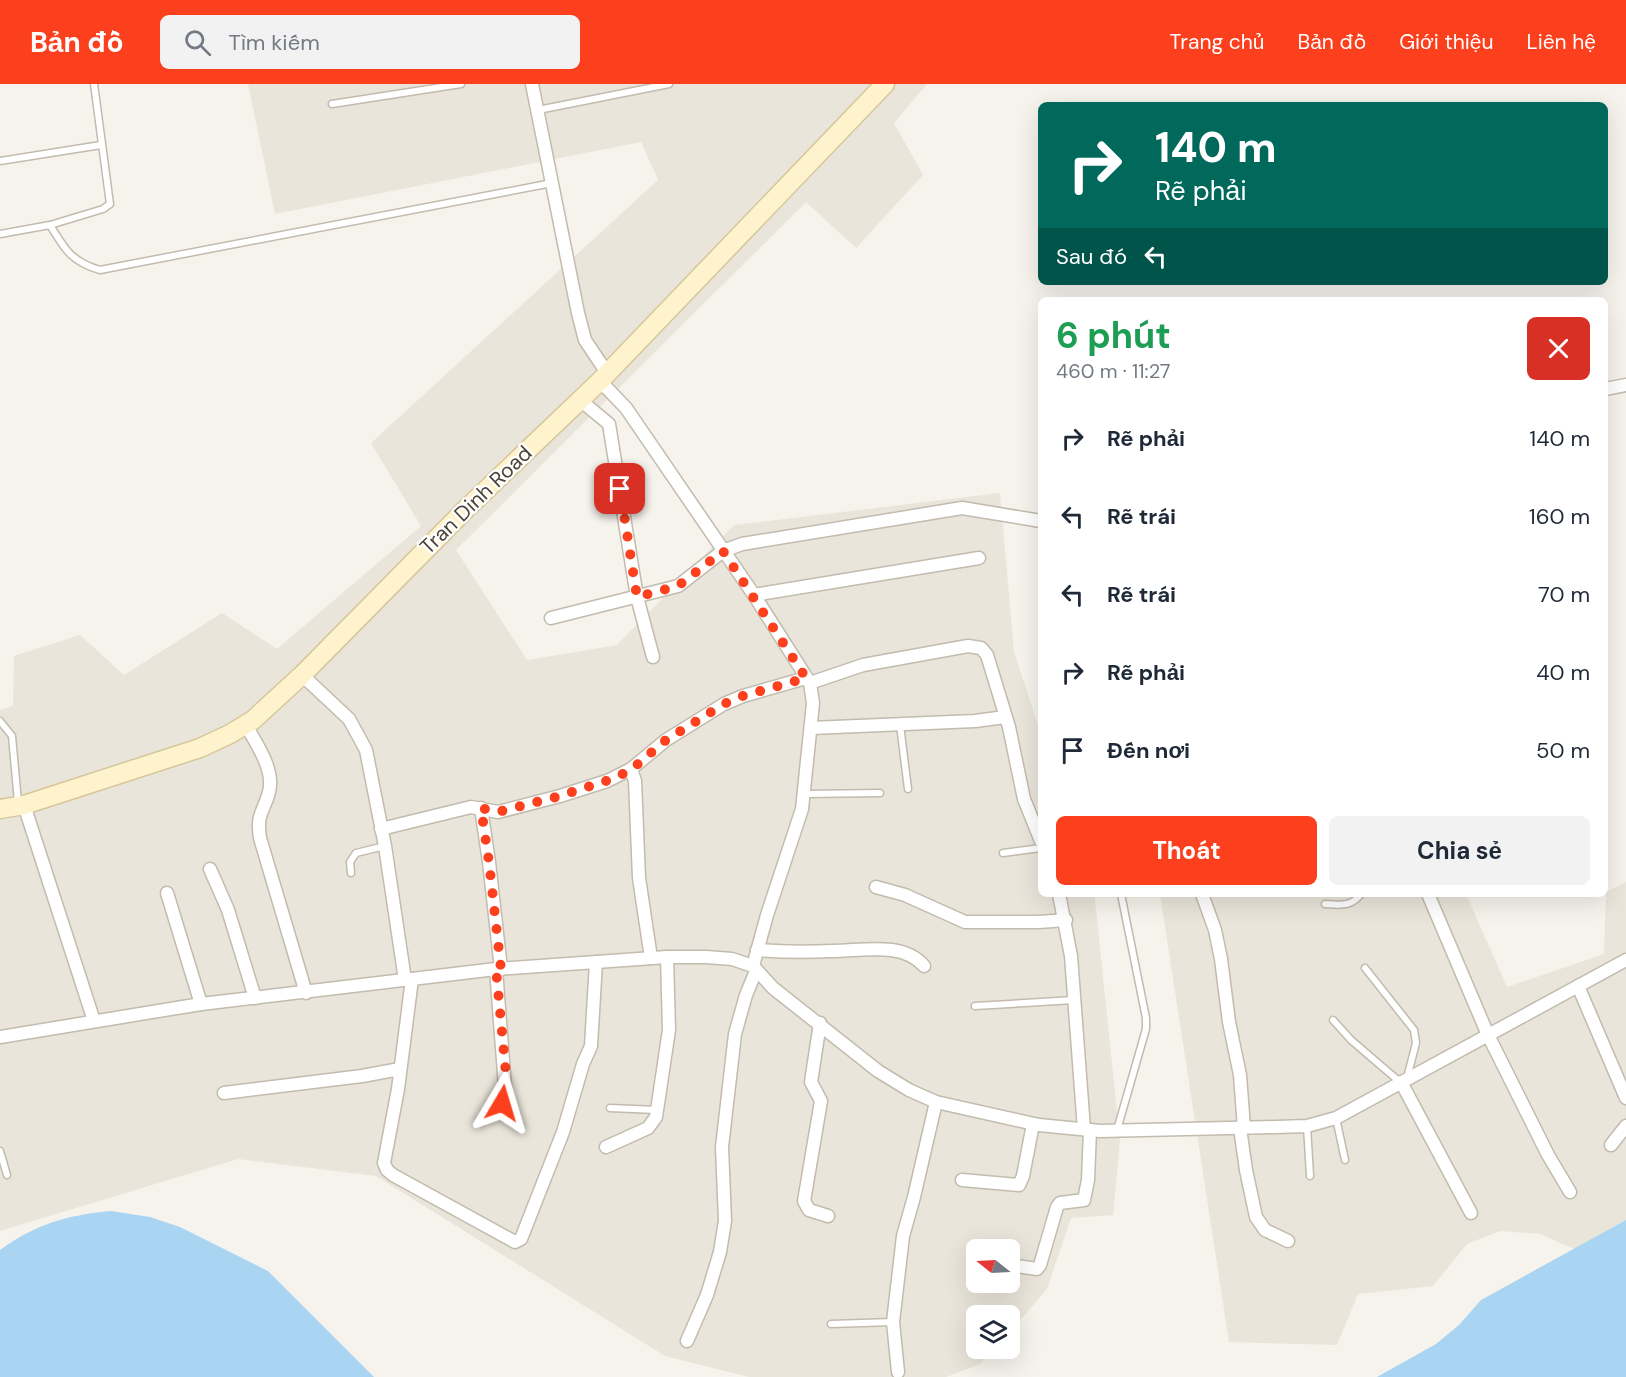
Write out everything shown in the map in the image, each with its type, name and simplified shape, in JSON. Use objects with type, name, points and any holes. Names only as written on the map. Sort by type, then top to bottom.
[{"type":"main road","name":"Tran Dinh Road","points":[[0,809],[21,806],[200,748],[246,725],[302,675],[396,578],[604,377],[885,84]]},
{"type":"street","points":[[532,84],[585,339],[604,377],[754,595],[808,681],[813,703],[802,809],[766,915],[755,968],[735,1034],[722,1147],[724,1221],[720,1252],[707,1295],[687,1341]]},
{"type":"street","points":[[1608,388],[1626,385]]},
{"type":"street","points":[[580,400],[609,424],[637,597],[653,657]]},
{"type":"street","points":[[551,618],[678,586],[723,551],[742,544],[962,508],[1038,521]]},
{"type":"street","points":[[754,595],[980,558]]},
{"type":"street","points":[[381,829],[471,807],[498,812],[560,796],[615,778],[632,769],[666,740],[724,704],[743,696],[863,665],[975,646],[981,648],[987,655],[1005,717],[1024,799],[1038,834]]},
{"type":"street","points":[[302,675],[349,719],[359,735],[366,750],[385,846],[408,980],[400,1069],[384,1163],[387,1170],[478,1220],[509,1240],[518,1241],[563,1132],[583,1064],[591,1046],[596,962]]},
{"type":"street","points":[[811,728],[1005,717]]},
{"type":"street","points":[[246,725],[269,772],[270,791],[260,816],[260,838],[306,993]]},
{"type":"street","points":[[632,769],[635,780],[639,878],[651,958]]},
{"type":"street","points":[[21,806],[94,1021]]},
{"type":"street","points":[[481,808],[489,862],[506,1081],[502,1103],[492,1107]]},
{"type":"street","points":[[210,868],[228,910],[255,998]]},
{"type":"street","points":[[876,887],[905,895],[965,922],[1066,920]]},
{"type":"street","points":[[166,893],[201,1004]]},
{"type":"street","points":[[1020,1266],[1037,1269],[1057,1208],[1060,1203],[1084,1200],[1088,1180],[1087,1129],[1071,956],[1060,897]]},
{"type":"street","points":[[1203,897],[1215,930],[1221,959],[1229,1022],[1240,1075],[1242,1128],[1256,1217],[1265,1230],[1288,1241]]},
{"type":"street","points":[[1429,897],[1488,1035],[1537,1135],[1570,1192]]},
{"type":"street","points":[[758,950],[780,952],[888,950],[907,953],[924,966]]},
{"type":"street","points":[[606,1147],[631,1138],[648,1128],[658,1110],[669,1030],[667,957]]},
{"type":"street","points":[[0,1037],[201,1004],[498,969],[667,957],[732,959],[755,968],[773,988],[879,1071],[909,1090],[936,1102],[1032,1124],[1087,1129],[1307,1126],[1336,1118],[1626,960]]},
{"type":"street","points":[[1578,986],[1626,1098]]},
{"type":"street","points":[[820,1023],[811,1082],[821,1101],[804,1201],[809,1210],[828,1216]]},
{"type":"street","points":[[224,1093],[362,1076],[400,1069]]},
{"type":"street","points":[[1404,1081],[1471,1213]]},
{"type":"street","points":[[898,1372],[893,1322],[903,1236],[936,1102]]},
{"type":"street","points":[[962,1180],[1019,1185],[1023,1176],[1032,1124]]},
{"type":"street","points":[[1611,1145],[1626,1126]]},
{"type":"lane","points":[[0,234],[50,225],[103,209],[110,204],[94,84]]},
{"type":"lane","points":[[332,104],[461,84]]},
{"type":"lane","points":[[538,110],[669,84]]},
{"type":"lane","points":[[0,160],[101,145]]},
{"type":"lane","points":[[50,225],[66,251],[82,264],[100,270],[552,183]]},
{"type":"lane","points":[[0,721],[12,736],[21,806]]},
{"type":"lane","points":[[900,724],[908,789]]},
{"type":"lane","points":[[805,794],[880,793]]},
{"type":"lane","points":[[351,873],[350,862],[356,854],[385,846]]},
{"type":"lane","points":[[1003,853],[1038,848]]},
{"type":"lane","points":[[1117,1130],[1146,1029],[1146,1018],[1122,897]]},
{"type":"lane","points":[[1325,904],[1346,906],[1352,904],[1358,897]]},
{"type":"lane","points":[[1333,1020],[1351,1040],[1404,1081],[1416,1043],[1414,1030],[1365,968]]},
{"type":"lane","points":[[975,1006],[1074,1000]]},
{"type":"lane","points":[[610,1108],[658,1110]]},
{"type":"lane","points":[[1336,1118],[1345,1160]]},
{"type":"lane","points":[[1307,1126],[1310,1176]]},
{"type":"lane","points":[[0,1150],[7,1175]]},
{"type":"lane","points":[[831,1324],[893,1322]]},
{"type":"shaded area","points":[[248,84],[927,84],[894,123],[923,175],[856,248],[806,202],[456,550],[527,660],[617,645],[734,525],[1000,493],[1014,652],[1038,725],[1038,897],[1094,897],[1120,1140],[1113,1215],[1071,1218],[1047,1289],[1020,1320],[1020,1305],[966,1305],[966,1359],[985,1359],[980,1364],[946,1377],[749,1377],[665,1356],[376,1176],[238,1159],[0,1231],[0,710],[13,706],[14,656],[80,635],[124,675],[222,613],[277,649],[421,526],[371,443],[658,180],[641,142],[275,214]]},
{"type":"shaded area","points":[[1626,882],[1626,1220],[1574,1249],[1540,1234],[1500,1231],[1467,1244],[1433,1286],[1358,1294],[1337,1345],[1229,1342],[1160,897],[1467,897],[1507,987],[1604,954],[1608,891]]},
{"type":"water","points":[[111,1211],[150,1217],[180,1227],[268,1271],[374,1377],[0,1377],[0,1250],[52,1222]]},
{"type":"water","points":[[1626,1220],[1626,1377],[1377,1377],[1436,1344],[1459,1325],[1481,1300]]},
{"type":"route","points":[[502,1103],[506,1074],[496,969],[501,969],[481,808],[498,812],[560,796],[615,778],[632,769],[666,740],[724,704],[743,696],[806,678],[754,595],[723,551],[678,586],[637,597],[620,489]]}]
